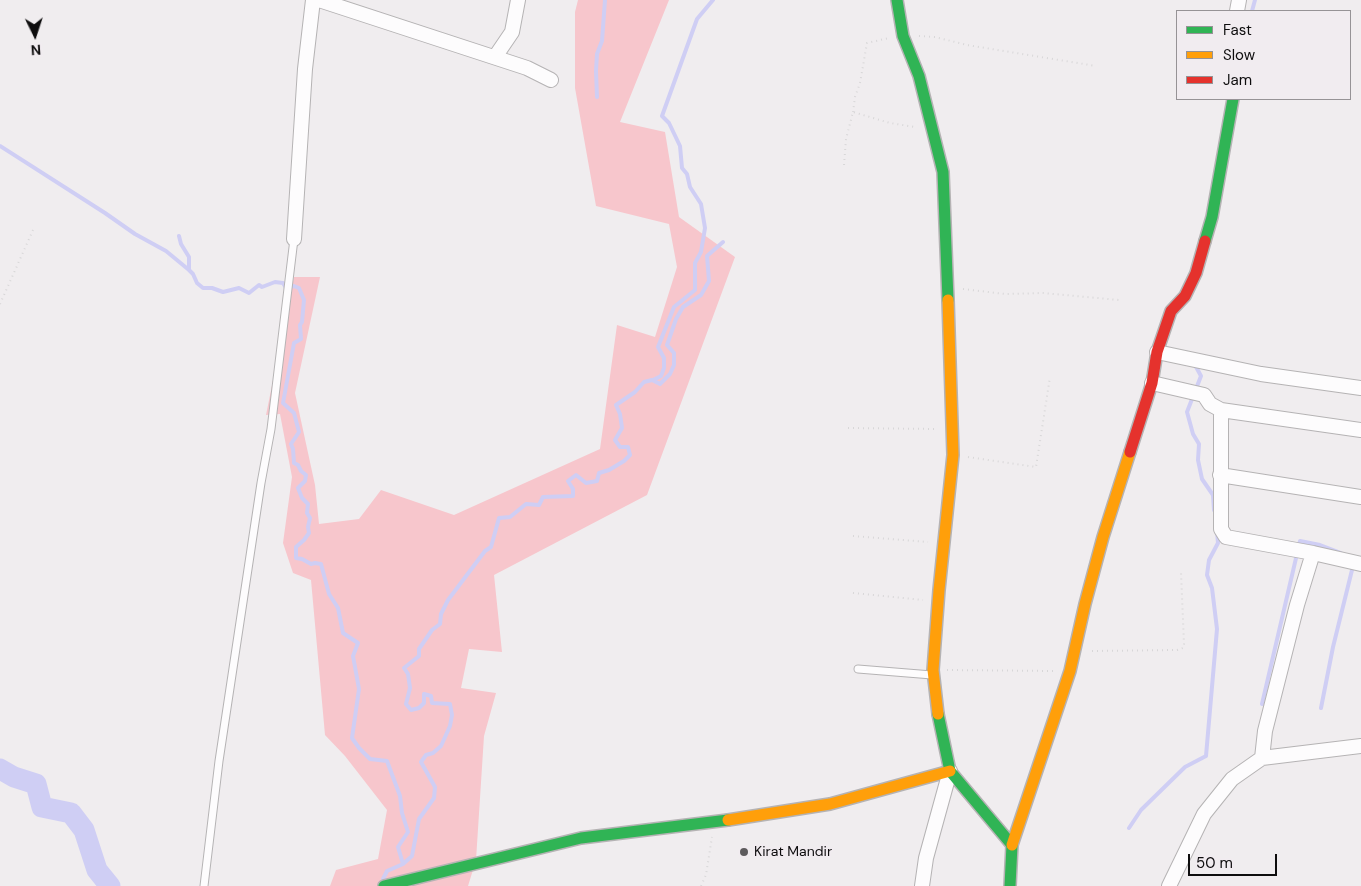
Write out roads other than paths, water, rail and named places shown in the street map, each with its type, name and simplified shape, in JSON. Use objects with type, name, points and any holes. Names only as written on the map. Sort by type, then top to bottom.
[{"type":"street","points":[[294,239],[305,70],[313,0]]},
{"type":"street","points":[[319,0],[527,68],[551,80]]},
{"type":"street","points":[[495,57],[512,32],[518,0]]},
{"type":"street","points":[[897,0],[903,36],[919,76],[943,172],[953,455],[933,672],[936,706],[950,771],[926,858],[922,886]]},
{"type":"street","points":[[1010,886],[1012,845],[1070,671],[1103,537],[1152,383],[1157,352],[1171,311],[1185,296],[1196,273],[1212,217],[1233,100]]},
{"type":"street","points":[[1157,352],[1261,374],[1361,388]]},
{"type":"street","points":[[1152,383],[1204,395],[1210,404],[1221,410],[1361,430]]},
{"type":"street","points":[[1221,410],[1221,529],[1226,537],[1361,564]]},
{"type":"street","points":[[1220,475],[1361,497]]},
{"type":"street","points":[[1262,758],[1268,721],[1297,605],[1313,553]]},
{"type":"street","points":[[1169,886],[1204,814],[1232,779],[1262,758],[1361,746]]},
{"type":"street","points":[[950,771],[1012,845]]},
{"type":"street","points":[[384,886],[581,838],[714,822],[830,804],[950,771]]},
{"type":"lane","points":[[204,886],[219,761],[261,482],[271,429],[294,239]]},
{"type":"lane","points":[[858,669],[933,672]]},
{"type":"waterway","points":[[597,97],[597,54],[602,41],[605,0]]},
{"type":"waterway","points":[[653,380],[661,376],[664,368],[664,358],[658,347],[674,307],[695,290],[695,263],[701,252],[705,228],[701,204],[690,187],[687,174],[682,168],[680,146],[669,123],[662,116],[697,19],[713,0]]},
{"type":"waterway","points":[[1252,10],[1255,0]]},
{"type":"waterway","points":[[0,146],[135,234],[166,251],[189,270]]},
{"type":"waterway","points":[[179,236],[181,244],[189,257],[189,270],[197,283],[203,288],[212,288],[223,292],[239,288],[249,293],[259,285],[262,287],[275,282],[283,283],[286,288],[294,286],[299,288],[304,300],[302,322],[300,325],[301,339],[294,343],[283,403],[294,413],[299,432],[291,444],[294,463],[306,475],[305,481],[298,488],[302,498],[308,504],[307,513],[310,518],[309,533],[296,547],[296,558],[311,564],[321,564],[329,594],[338,608],[343,633],[358,643],[353,656],[359,689],[352,738],[370,759],[387,761],[400,796],[402,813],[408,832],[398,847],[403,864]]},
{"type":"waterway","points":[[383,879],[387,871],[403,864],[412,856],[419,819],[434,798],[435,787],[421,762],[426,755],[433,753],[441,746],[450,726],[452,715],[450,704],[432,703],[431,696],[424,694],[424,703],[419,708],[411,710],[406,704],[410,688],[408,674],[404,668],[419,656],[419,649],[432,630],[440,624],[441,614],[448,600],[485,551],[491,547],[499,518],[510,517],[526,504],[539,505],[543,497],[573,496],[573,489],[568,481],[576,475],[586,483],[597,481],[599,473],[609,470],[630,455],[628,447],[620,447],[615,440],[622,428],[620,414],[616,405],[635,392],[644,382],[652,380],[660,384],[670,374],[674,365],[674,353],[667,345],[676,319],[683,307],[701,295],[709,281],[707,256],[723,242]]},
{"type":"waterway","points":[[1195,365],[1201,376],[1187,412],[1193,434],[1199,444],[1198,460],[1202,479],[1213,495],[1214,510]]},
{"type":"waterway","points":[[1129,828],[1141,810],[1185,767],[1206,756],[1217,629],[1212,588],[1207,575],[1209,560],[1218,543],[1217,531]]},
{"type":"waterway","points":[[1262,704],[1300,541],[1320,545],[1341,553]]},
{"type":"waterway","points":[[1321,708],[1333,647],[1353,566]]},
{"type":"waterway","points":[[0,769],[14,777],[36,784],[42,807],[71,813],[84,830],[97,870],[110,886]]},
{"type":"place","name":"Kirat Mandir","points":[[744,852]]}]
